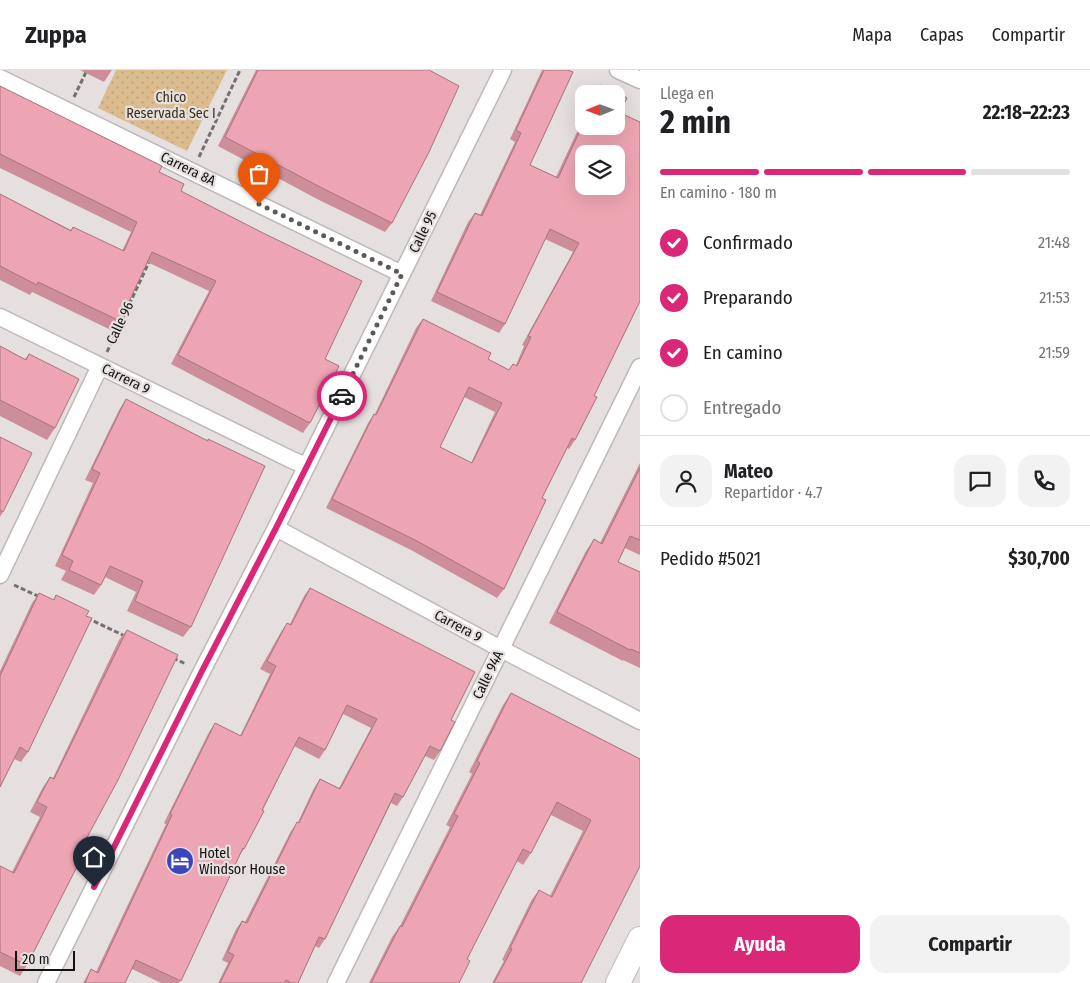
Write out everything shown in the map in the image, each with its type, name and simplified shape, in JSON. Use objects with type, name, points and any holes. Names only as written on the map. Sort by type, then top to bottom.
[{"type":"main road","points":[[618,983],[640,940]]},
{"type":"street","name":"Calle 95","points":[[46,983],[202,671],[276,528],[503,70]]},
{"type":"street","points":[[618,70],[640,80]]},
{"type":"street","name":"Carrera 8A","points":[[0,78],[402,274]]},
{"type":"street","name":"Carrera 9","points":[[0,317],[307,466]]},
{"type":"street","points":[[4,579],[100,366]]},
{"type":"street","name":"Calle 94A","points":[[336,983],[640,367]]},
{"type":"street","name":"Carrera 9","points":[[276,528],[501,649],[640,721]]},
{"type":"path","points":[[68,111],[87,70]]},
{"type":"path","points":[[192,172],[240,70]]},
{"type":"path","name":"Calle 96","points":[[100,366],[150,260]]},
{"type":"path","points":[[4,579],[44,598]]},
{"type":"path","points":[[78,614],[131,638]]},
{"type":"path","points":[[166,654],[192,666]]},
{"type":"green space","name":"Chico Reservada Sec I","points":[[116,70],[227,70],[187,151],[98,108]]},
{"type":"building","points":[[258,70],[429,70],[459,86],[429,152],[392,223],[225,137]]},
{"type":"building","points":[[544,70],[568,70],[573,72],[530,165],[558,178],[578,135],[625,135],[625,115],[640,122],[640,301],[594,396],[597,397],[575,440],[572,438],[542,498],[546,500],[504,589],[417,541],[332,499],[423,319],[491,353],[488,359],[509,370],[513,364],[517,366],[531,337],[528,336],[579,243],[550,229],[505,324],[437,292],[475,213],[482,216],[521,133],[516,130]],"holes":[[[469,387],[502,403],[472,463],[440,447]]]},
{"type":"building","points":[[0,86],[162,166],[159,172],[184,184],[181,191],[362,281],[325,359],[339,366],[310,423],[178,355],[216,281],[152,252],[120,321],[38,282],[37,285],[0,266],[0,194],[71,231],[73,227],[124,251],[137,222],[0,154]]},
{"type":"building","points":[[0,346],[26,360],[29,354],[79,379],[55,428],[0,400]]},
{"type":"building","points":[[126,399],[208,441],[208,439],[265,466],[191,627],[135,601],[143,581],[110,566],[101,585],[69,570],[73,561],[62,555],[100,473],[92,469]]},
{"type":"building","points":[[0,437],[32,453],[3,512],[0,510]]},
{"type":"building","points":[[640,468],[640,540],[630,536],[618,562],[640,572],[640,653],[630,650],[557,612],[594,539],[602,544]]},
{"type":"building","points":[[310,588],[475,672],[451,720],[455,722],[440,751],[430,746],[403,797],[395,793],[325,939],[319,937],[298,983],[286,980],[284,983],[220,983],[234,955],[228,952],[242,921],[247,923],[320,779],[340,789],[377,719],[347,705],[325,750],[299,737],[262,810],[264,811],[243,848],[181,981],[136,960],[125,983],[85,983],[91,969],[98,973],[172,815],[170,814],[215,723],[241,736],[276,666],[267,661],[287,623],[291,625]]},
{"type":"building","points":[[39,593],[54,600],[56,595],[89,611],[86,616],[92,618],[28,752],[20,747],[0,787],[0,676]]},
{"type":"building","points":[[127,630],[178,655],[118,780],[84,843],[88,845],[27,965],[0,952],[0,866],[14,873],[47,807],[37,802],[50,777],[54,779]]},
{"type":"building","points":[[511,693],[640,759],[640,866],[581,983],[494,983],[539,890],[552,897],[591,820],[557,802],[531,853],[523,849],[467,959],[470,961],[459,983],[371,983],[400,926],[402,927],[458,816],[454,814],[480,763],[477,761]]},
{"type":"way so far","points":[[259,204],[402,274],[342,396]]},
{"type":"place","name":"Hotel Windsor House","points":[[180,861]]},
{"type":"route","points":[[94,887],[342,396]]}]
